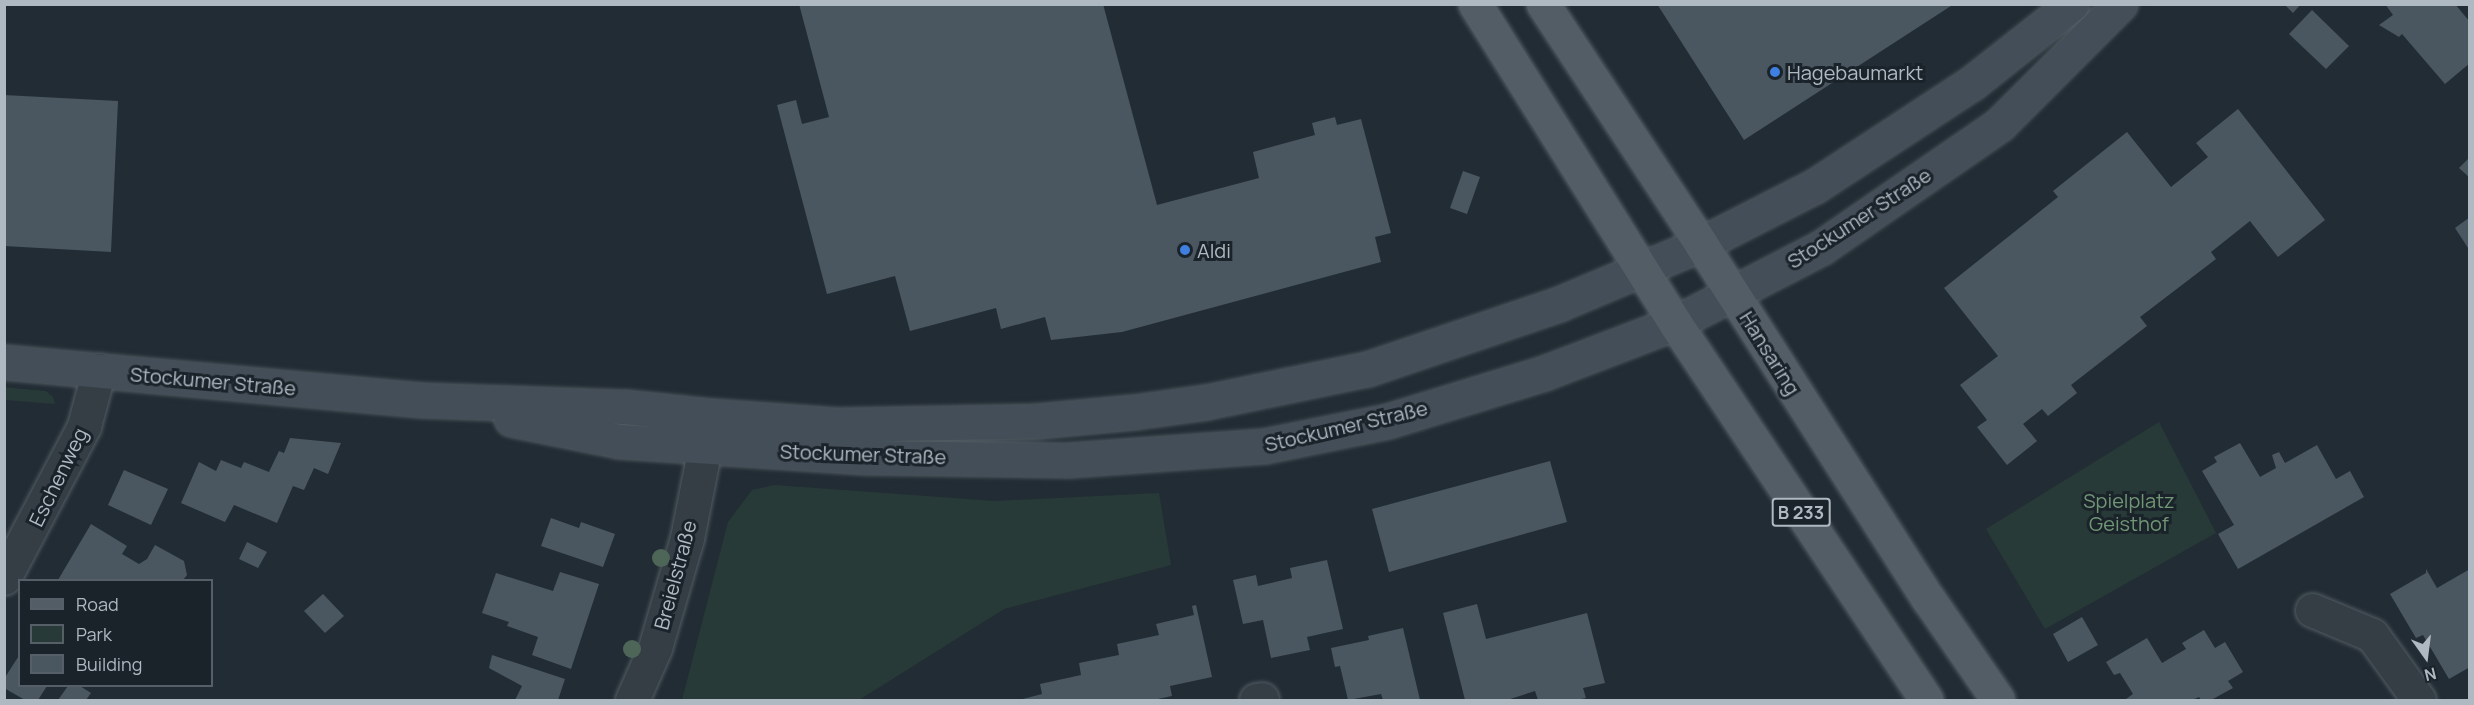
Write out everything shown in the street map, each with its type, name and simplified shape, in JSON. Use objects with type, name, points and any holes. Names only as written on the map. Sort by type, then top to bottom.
[{"type":"main road","name":"B 233","points":[[1475,4],[1675,323],[1926,700]]},
{"type":"main road","name":"Hansaring","points":[[1543,4],[1701,244],[1923,591],[1998,700]]},
{"type":"main road","name":"Stockumer Straße","points":[[4,362],[421,400],[625,407],[837,425],[1037,421],[1134,412],[1271,390],[1367,369],[1559,304],[1701,244],[1815,186],[1972,83],[2072,4]]},
{"type":"main road","name":"Stockumer Straße","points":[[421,400],[619,441],[869,457],[1068,460],[1264,446],[1388,421],[1544,373],[1675,323],[1822,247],[2000,124],[2120,4]]},
{"type":"street","name":"Eschenweg","points":[[4,578],[84,426],[99,370]]},
{"type":"street","name":"Breielstraße","points":[[632,700],[655,648],[683,549],[705,447]]},
{"type":"street","points":[[2312,610],[2372,635],[2419,700]]},
{"type":"green space","points":[[4,387],[46,391],[53,397],[55,404],[5,400]]},
{"type":"green space","name":"Spielplatz Geisthof","points":[[2159,422],[2216,533],[2045,629],[1986,529]]},
{"type":"green space","points":[[775,485],[994,501],[1159,493],[1171,565],[1004,609],[859,700],[682,700],[728,522],[752,490]]},
{"type":"building","points":[[799,4],[1103,4],[1157,205],[1259,178],[1253,152],[1315,135],[1312,123],[1335,117],[1337,125],[1361,119],[1391,233],[1375,237],[1381,262],[1122,332],[1051,340],[1045,317],[1001,329],[996,308],[910,331],[895,276],[827,294],[777,105],[796,100],[802,124],[829,117]]},
{"type":"building","name":"Hagebaumarkt","points":[[1657,4],[1954,4],[1744,140]]},
{"type":"building","points":[[2284,4],[2301,4],[2293,13]]},
{"type":"building","points":[[2385,4],[2455,4],[2470,22],[2470,63],[2445,84],[2402,34],[2399,37],[2379,25],[2393,15]]},
{"type":"building","points":[[2312,10],[2349,46],[2326,69],[2289,34]]},
{"type":"building","points":[[4,95],[118,101],[111,252],[4,246]]},
{"type":"building","points":[[2238,109],[2325,220],[2278,257],[2250,221],[2211,252],[2216,259],[2140,317],[2147,326],[2071,385],[2077,393],[2048,416],[2042,409],[2023,424],[2037,441],[2007,465],[1977,427],[1987,420],[1960,385],[1998,356],[1944,288],[2058,197],[2053,191],[2127,132],[2171,187],[2208,157],[2196,143]]},
{"type":"building","points":[[2470,157],[2470,178],[2459,168]]},
{"type":"building","points":[[1463,171],[1480,177],[1467,214],[1450,208]]},
{"type":"building","points":[[2470,217],[2470,251],[2455,228]]},
{"type":"building","points":[[290,438],[341,443],[328,474],[314,468],[304,490],[293,486],[277,523],[234,505],[225,522],[181,503],[199,462],[216,471],[221,460],[241,468],[244,462],[269,472],[279,451],[284,453]]},
{"type":"building","points":[[2240,443],[2260,477],[2276,468],[2272,455],[2279,452],[2285,463],[2317,445],[2336,479],[2350,471],[2364,497],[2238,569],[2218,534],[2234,525],[2202,471],[2217,462],[2214,457]]},
{"type":"building","points":[[1550,461],[1567,522],[1389,572],[1372,509]]},
{"type":"building","points":[[124,470],[168,489],[151,525],[108,505]]},
{"type":"building","points":[[551,518],[579,528],[581,522],[615,534],[603,567],[541,546]]},
{"type":"building","points":[[91,524],[127,546],[122,554],[139,564],[147,559],[155,545],[184,561],[187,575],[184,579],[59,579]]},
{"type":"building","points":[[247,542],[267,552],[258,568],[239,559]]},
{"type":"building","points":[[1327,560],[1343,629],[1307,637],[1310,650],[1271,658],[1263,620],[1243,624],[1233,580],[1256,575],[1258,586],[1292,578],[1290,568]]},
{"type":"building","points":[[2426,569],[2437,588],[2470,569],[2470,667],[2449,679],[2423,635],[2416,638],[2390,594],[2426,573]]},
{"type":"building","points":[[560,572],[599,584],[571,669],[532,655],[538,637],[507,626],[509,622],[482,613],[496,573],[553,591]]},
{"type":"building","points":[[323,594],[344,616],[325,633],[304,611]]},
{"type":"building","points":[[1477,604],[1486,639],[1587,613],[1605,683],[1583,688],[1586,698],[1576,700],[1538,700],[1535,691],[1507,700],[1465,700],[1443,613]]},
{"type":"building","points":[[1196,605],[1212,677],[1170,686],[1172,696],[1153,700],[1019,700],[1042,694],[1040,684],[1081,675],[1079,663],[1119,655],[1117,644],[1159,635],[1156,624],[1194,615],[1192,606]]},
{"type":"building","points":[[2082,617],[2098,645],[2068,662],[2053,634]]},
{"type":"building","points":[[1403,628],[1420,700],[1383,700],[1381,694],[1348,700],[1340,666],[1335,667],[1331,648],[1369,640],[1368,636]]},
{"type":"building","points":[[2204,630],[2215,648],[2225,642],[2243,672],[2228,681],[2233,688],[2211,700],[2201,700],[2199,697],[2192,700],[2126,699],[2133,694],[2120,673],[2114,675],[2106,662],[2147,638],[2162,663],[2186,649],[2182,643]]},
{"type":"building","points":[[492,655],[565,679],[558,700],[515,700],[522,686],[489,668]]},
{"type":"building","points":[[18,657],[18,687],[46,687],[38,700],[25,700],[4,688],[4,679]]},
{"type":"building","points":[[67,687],[82,687],[91,693],[86,700],[58,700]]},
{"type":"place","name":"Hagebaumarkt","points":[[1775,72]]},
{"type":"place","name":"Aldi","points":[[1185,250]]}]
